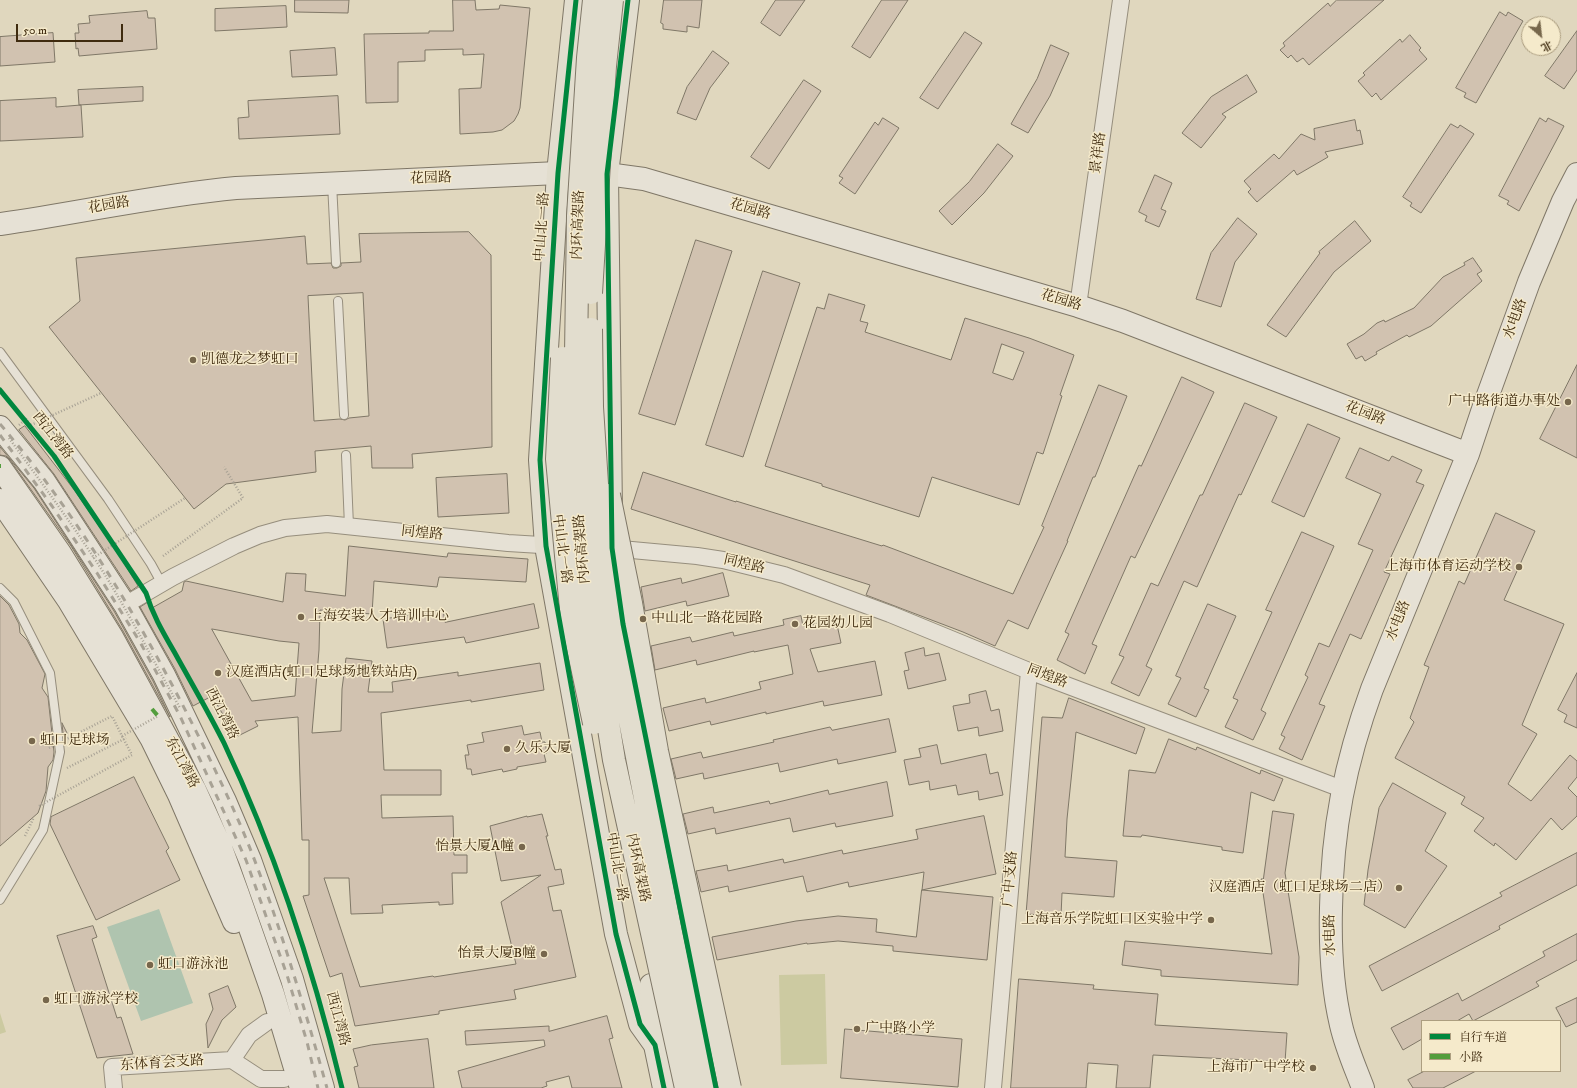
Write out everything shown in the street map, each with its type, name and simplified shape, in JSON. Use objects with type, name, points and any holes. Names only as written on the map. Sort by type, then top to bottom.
[{"type":"main road","name":"中山北一路","points":[[576,0],[558,174],[540,460],[546,546],[616,934],[640,1024],[654,1045],[664,1088]]},
{"type":"main road","name":"内环高架路","points":[[594,0],[588,58],[578,216],[575,424],[583,567],[614,760],[686,1088]]},
{"type":"main road","name":"内环高架路","points":[[612,0],[606,66],[591,297],[592,407],[602,561],[624,690],[671,932],[705,1088]]},
{"type":"main road","points":[[628,0],[607,174],[612,548],[623,624],[716,1088]]},
{"type":"main road","name":"花园路","points":[[5,226],[190,192],[236,188],[558,174],[607,174],[644,179],[1078,306],[1123,321],[1468,454]]},
{"type":"main road","name":"水电路","points":[[1363,1088],[1341,1025],[1332,962],[1331,917],[1333,850],[1342,789],[1358,729],[1372,689],[1468,454],[1529,282],[1563,201],[1577,174]]},
{"type":"main road","points":[[578,216],[561,362],[557,459],[572,620],[651,985],[654,1045]]},
{"type":"main road","points":[[592,407],[631,603],[657,751],[730,1088]]},
{"type":"main road","points":[[5,433],[44,481],[125,605],[164,675],[225,802],[250,860],[292,979],[323,1088]]},
{"type":"main road","name":"东江湾路","points":[[0,467],[60,553],[112,637],[195,790],[222,852],[273,994],[290,1085]]},
{"type":"main road","name":"东江湾路","points":[[0,500],[69,601],[151,738],[179,794],[236,927],[267,1022],[290,1085]]},
{"type":"street","name":"景祥路","points":[[1078,306],[1121,0]]},
{"type":"street","name":"同煌路","points":[[125,605],[234,546],[284,528],[327,524],[546,546],[612,548],[697,556],[723,560],[784,575],[890,614],[1029,670],[1342,789]]},
{"type":"street","name":"广中支路","points":[[993,1088],[1029,670]]},
{"type":"street","points":[[267,1022],[249,1035],[232,1060],[261,1079],[290,1085]]},
{"type":"street","name":"东体育会支路","points":[[114,1088],[112,1067],[232,1060]]},
{"type":"lane","points":[[332,183],[336,263]]},
{"type":"lane","points":[[338,301],[344,415]]},
{"type":"lane","points":[[0,352],[108,499],[151,564],[168,581]]},
{"type":"lane","points":[[346,455],[349,526]]},
{"type":"lane","points":[[0,588],[14,602],[50,673],[60,752],[43,830],[0,900]]},
{"type":"path","points":[[31,426],[101,393]]},
{"type":"path","points":[[5,433],[58,504],[93,558],[143,640],[180,708]]},
{"type":"path","points":[[163,556],[243,498],[224,467]]},
{"type":"path","points":[[93,558],[185,498]]},
{"type":"path","points":[[111,541],[116,547]]},
{"type":"path","points":[[39,806],[132,756],[112,716],[49,748]]},
{"type":"path","points":[[122,736],[158,716]]},
{"type":"path","points":[[66,769],[126,738]]},
{"type":"path","points":[[48,741],[48,755]]},
{"type":"path","points":[[22,841],[41,799]]},
{"type":"shaded area","name":"虹口游泳池","points":[[159,909],[193,1003],[141,1021],[107,927]]},
{"type":"shaded area","points":[[825,974],[827,1064],[781,1065],[779,975]]},
{"type":"shaded area","points":[[0,1013],[6,1032],[0,1034]]},
{"type":"building","points":[[295,0],[349,0],[348,13],[295,12]]},
{"type":"building","points":[[453,0],[475,0],[476,10],[499,9],[500,5],[530,8],[520,108],[514,121],[502,130],[460,134],[459,89],[481,88],[484,54],[463,55],[463,49],[425,50],[425,61],[398,62],[398,102],[366,103],[364,34],[453,31]]},
{"type":"building","points":[[664,0],[702,0],[699,28],[687,26],[687,32],[663,29],[663,24],[661,23]]},
{"type":"building","points":[[776,0],[805,0],[780,36],[761,23]]},
{"type":"building","points":[[882,0],[908,0],[870,58],[852,47]]},
{"type":"building","points":[[1337,0],[1384,0],[1309,65],[1303,58],[1297,62],[1291,55],[1288,58],[1280,50],[1285,46],[1283,43],[1328,3],[1330,6]]},
{"type":"building","points":[[286,6],[287,27],[215,31],[215,9]]},
{"type":"building","points":[[147,11],[148,18],[155,18],[157,49],[79,56],[78,48],[76,49],[75,33],[79,33],[78,24],[90,23],[89,16]]},
{"type":"building","points":[[1500,12],[1506,16],[1508,12],[1521,20],[1521,24],[1476,103],[1464,97],[1466,93],[1456,88]]},
{"type":"building","points":[[1577,31],[1577,70],[1564,89],[1545,76],[1559,56],[1561,56],[1561,54]]},
{"type":"building","points":[[965,32],[982,43],[938,109],[920,98]]},
{"type":"building","points":[[53,33],[55,62],[0,66],[0,37]]},
{"type":"building","points":[[1410,35],[1421,48],[1419,50],[1427,59],[1381,100],[1376,93],[1372,97],[1358,81],[1365,75],[1363,73],[1400,39],[1402,42]]},
{"type":"building","points":[[1051,45],[1069,53],[1050,96],[1028,133],[1011,124],[1037,79]]},
{"type":"building","points":[[335,48],[337,75],[292,77],[290,51]]},
{"type":"building","points":[[713,51],[729,63],[710,88],[696,120],[677,113],[687,87]]},
{"type":"building","points":[[1247,75],[1257,92],[1222,114],[1226,117],[1201,148],[1182,133],[1211,97]]},
{"type":"building","points":[[804,80],[821,91],[769,169],[751,157]]},
{"type":"building","points":[[143,87],[143,101],[79,105],[78,90]]},
{"type":"building","points":[[338,96],[340,134],[239,139],[238,118],[249,117],[248,101]]},
{"type":"building","points":[[56,98],[56,107],[81,105],[83,137],[0,141],[0,101]]},
{"type":"building","points":[[883,118],[899,128],[855,194],[839,183],[843,178],[839,176],[875,122],[878,125]]},
{"type":"building","points":[[1540,118],[1546,122],[1548,118],[1564,126],[1519,211],[1507,204],[1509,201],[1499,196]]},
{"type":"building","points":[[1355,120],[1357,131],[1360,130],[1363,144],[1325,152],[1328,157],[1297,175],[1294,170],[1257,202],[1248,192],[1251,189],[1244,181],[1274,154],[1279,159],[1301,134],[1315,140],[1314,129]]},
{"type":"building","points":[[1451,124],[1458,128],[1460,125],[1474,134],[1421,213],[1410,206],[1412,203],[1403,197]]},
{"type":"building","points":[[998,144],[1013,156],[984,193],[952,225],[939,211],[969,182]]},
{"type":"building","points":[[1155,175],[1172,183],[1161,209],[1166,211],[1159,227],[1145,221],[1147,216],[1139,212]]},
{"type":"building","points":[[1238,218],[1257,234],[1235,262],[1221,307],[1196,299],[1211,253]]},
{"type":"building","points":[[1355,221],[1371,241],[1334,272],[1286,337],[1267,325],[1320,253],[1319,252]]},
{"type":"building","name":"凯德龙之梦虹口","points":[[469,232],[491,255],[492,447],[412,454],[413,468],[372,468],[371,446],[315,451],[316,472],[226,484],[194,509],[49,327],[80,301],[76,258],[305,236],[307,264],[331,263],[333,268],[337,268],[341,266],[341,263],[361,262],[359,234]],"holes":[[[363,293],[369,416],[349,418],[345,420],[314,421],[308,296]]]},
{"type":"building","points":[[696,240],[732,251],[675,425],[639,414]]},
{"type":"building","points":[[1473,258],[1482,271],[1477,274],[1482,281],[1431,326],[1409,337],[1407,335],[1376,352],[1377,354],[1365,361],[1362,356],[1356,359],[1347,344],[1364,334],[1377,323],[1384,320],[1385,322],[1414,308],[1443,277],[1465,265],[1464,263]]},
{"type":"building","points":[[763,271],[800,283],[743,457],[706,445]]},
{"type":"building","points":[[829,294],[865,305],[860,321],[868,323],[865,332],[951,360],[965,318],[1029,338],[1074,355],[1060,395],[1062,396],[1043,454],[1037,452],[1019,505],[932,477],[919,517],[765,466],[817,307],[824,309]],"holes":[[[1002,344],[1024,352],[1013,380],[993,373]]]},
{"type":"building","name":"广中路街道办事处","points":[[1577,365],[1577,458],[1540,439]]},
{"type":"building","points":[[1182,377],[1214,392],[1135,558],[1131,556],[1092,644],[1097,646],[1085,674],[1057,660],[1069,634],[1065,632],[1139,465],[1141,466]]},
{"type":"building","points":[[1099,385],[1127,396],[1095,477],[1093,477],[1068,541],[1028,629],[1008,620],[995,646],[963,632],[866,595],[870,585],[631,509],[643,472],[736,502],[882,546],[883,545],[1013,594],[1044,527],[1042,526]]},
{"type":"building","points":[[1245,403],[1277,417],[1241,495],[1239,494],[1197,587],[1184,581],[1146,666],[1152,669],[1139,696],[1111,683],[1124,657],[1119,655],[1151,583],[1158,586]]},
{"type":"building","points":[[1308,424],[1340,438],[1304,517],[1272,502]]},
{"type":"building","points":[[25,426],[75,491],[121,558],[138,586],[131,591],[54,474],[19,430]]},
{"type":"building","points":[[0,447],[34,488],[114,611],[153,681],[170,717],[123,631],[71,546],[10,460],[6,456],[0,455]]},
{"type":"building","points":[[1360,448],[1389,461],[1392,456],[1422,470],[1416,482],[1424,485],[1384,572],[1390,574],[1361,639],[1350,634],[1319,704],[1325,706],[1302,760],[1279,749],[1285,737],[1281,735],[1308,677],[1305,675],[1319,643],[1329,647],[1373,550],[1358,544],[1381,494],[1346,478]]},
{"type":"building","points":[[507,474],[509,513],[438,517],[436,478]]},
{"type":"building","points":[[1496,513],[1535,531],[1504,600],[1564,624],[1522,725],[1537,734],[1508,784],[1531,801],[1570,755],[1577,761],[1577,777],[1568,788],[1577,797],[1577,816],[1562,830],[1551,818],[1516,860],[1495,843],[1494,846],[1474,831],[1484,818],[1461,804],[1465,797],[1395,758],[1414,722],[1410,718],[1429,667],[1424,665],[1459,581],[1464,584]]},
{"type":"building","points":[[1302,532],[1334,546],[1261,710],[1266,713],[1253,740],[1225,727],[1238,700],[1233,698],[1272,612],[1266,610]]},
{"type":"building","points":[[349,546],[447,557],[448,553],[528,559],[526,582],[439,577],[437,587],[374,581],[372,614],[320,610],[319,650],[312,733],[341,731],[342,689],[346,658],[372,661],[368,692],[393,692],[392,682],[458,672],[458,676],[540,663],[544,690],[471,702],[471,700],[381,713],[384,770],[441,770],[441,795],[381,795],[382,818],[453,816],[454,855],[467,855],[467,873],[452,873],[453,904],[439,905],[439,902],[382,905],[383,913],[351,914],[349,878],[324,878],[360,987],[516,964],[501,902],[541,875],[501,881],[490,826],[527,816],[542,814],[555,870],[561,869],[564,884],[548,887],[553,911],[561,910],[576,977],[514,990],[516,999],[439,1011],[439,1014],[355,1026],[342,973],[330,977],[303,896],[309,895],[309,840],[302,840],[298,717],[255,721],[258,726],[238,736],[231,723],[228,723],[212,696],[193,706],[175,669],[140,607],[148,602],[152,608],[182,591],[184,582],[186,581],[283,602],[286,573],[306,574],[305,591],[345,596]],"holes":[[[212,629],[279,641],[299,643],[295,696],[252,701]]]},
{"type":"building","points":[[723,573],[729,596],[687,606],[686,601],[645,611],[641,587],[681,578],[682,583]]},
{"type":"building","name":"虹口足球场","points":[[0,596],[9,605],[19,624],[20,633],[27,640],[45,674],[42,688],[48,697],[54,752],[53,760],[48,767],[46,791],[38,813],[0,846]]},
{"type":"building","points":[[534,604],[539,628],[466,643],[464,637],[387,648],[383,619],[443,610],[445,622]]},
{"type":"building","points":[[1208,604],[1236,616],[1204,688],[1209,690],[1196,717],[1168,704],[1181,678],[1176,676]]},
{"type":"building","points":[[801,616],[803,626],[836,620],[841,643],[810,649],[818,672],[875,661],[882,695],[824,706],[823,701],[711,725],[710,721],[669,731],[663,708],[705,698],[706,703],[761,689],[759,682],[793,674],[788,645],[754,651],[697,665],[696,660],[655,670],[651,646],[690,637],[692,642],[733,632],[734,636],[784,625],[783,620]]},
{"type":"building","points":[[924,648],[925,656],[939,653],[946,680],[908,689],[904,671],[909,670],[905,653]]},
{"type":"building","points":[[1577,673],[1577,728],[1564,722],[1567,715],[1558,710]]},
{"type":"building","points":[[986,691],[991,711],[999,709],[1003,731],[979,736],[978,727],[958,731],[953,706],[970,703],[969,695]]},
{"type":"building","points":[[1069,698],[1145,728],[1136,754],[1076,732],[1067,819],[1065,857],[1117,861],[1114,897],[1062,893],[1061,916],[1026,914],[1042,717],[1062,718]]},
{"type":"building","points":[[889,719],[896,752],[838,764],[837,759],[780,772],[778,763],[704,779],[703,773],[676,779],[671,759],[701,752],[703,758],[774,742],[773,740],[830,727],[832,730]]},
{"type":"building","points":[[62,723],[67,733],[64,740]]},
{"type":"building","name":"久乐大厦","points":[[522,726],[524,735],[540,732],[542,742],[545,742],[547,753],[544,754],[546,762],[517,767],[517,769],[503,772],[502,769],[472,775],[471,769],[467,769],[465,755],[469,755],[467,745],[484,742],[482,733]]},
{"type":"building","points":[[1169,739],[1196,750],[1197,747],[1260,774],[1261,770],[1283,779],[1274,801],[1251,792],[1243,853],[1222,850],[1222,847],[1142,835],[1141,837],[1123,836],[1129,770],[1155,773]]},
{"type":"building","points":[[937,745],[941,764],[986,754],[990,774],[998,772],[1003,795],[979,800],[978,791],[958,795],[956,785],[930,790],[929,781],[909,785],[904,760],[921,757],[919,749]]},
{"type":"building","points":[[134,777],[169,848],[166,851],[180,880],[96,920],[50,824],[51,817]]},
{"type":"building","points":[[887,782],[893,816],[836,827],[835,823],[793,832],[790,818],[716,834],[715,828],[688,834],[683,814],[713,807],[714,813],[769,801],[770,804],[828,790],[829,794]]},
{"type":"building","name":"汉庭酒店（虹口足球场二店）","points":[[1393,783],[1446,813],[1425,851],[1447,866],[1405,928],[1364,905],[1368,870],[1379,808]]},
{"type":"building","points":[[1273,811],[1294,814],[1285,873],[1299,957],[1298,985],[1161,976],[1161,970],[1122,965],[1125,941],[1272,954],[1261,879],[1263,879]]},
{"type":"building","points":[[984,816],[996,874],[922,890],[924,872],[849,887],[848,882],[807,892],[803,876],[729,892],[728,886],[701,892],[696,871],[727,865],[728,871],[783,859],[784,863],[842,850],[843,854],[918,839],[916,830]]},
{"type":"building","points":[[1577,853],[1577,885],[1499,926],[1500,929],[1382,991],[1369,966],[1502,896],[1500,893]]},
{"type":"building","points":[[922,890],[993,897],[987,960],[893,951],[893,946],[838,941],[807,943],[717,960],[712,937],[796,921],[838,916],[877,919],[876,932],[916,937]]},
{"type":"building","points":[[93,926],[97,937],[92,939],[117,1018],[121,1017],[133,1054],[97,1058],[57,936]]},
{"type":"building","points":[[1577,934],[1577,960],[1536,982],[1539,986],[1475,1020],[1472,1020],[1469,1014],[1459,1020],[1421,1020],[1421,1040],[1403,1050],[1391,1028],[1458,993],[1462,1001],[1545,956],[1543,952]]},
{"type":"building","points":[[1019,979],[1094,985],[1093,989],[1158,994],[1155,1025],[1287,1033],[1285,1062],[1153,1055],[1150,1088],[1116,1088],[1118,1065],[1088,1063],[1086,1088],[1011,1088]]},
{"type":"building","points":[[228,986],[236,1007],[222,1020],[208,1048],[206,1024],[213,1009],[209,994]]},
{"type":"building","points":[[1577,998],[1577,1022],[1566,1027],[1556,1008]]},
{"type":"building","points":[[607,1016],[613,1038],[609,1039],[622,1088],[572,1088],[569,1076],[546,1082],[547,1086],[541,1088],[462,1088],[458,1071],[545,1046],[544,1040],[466,1045],[465,1031],[549,1026],[549,1031]]},
{"type":"building","points":[[845,1029],[962,1039],[958,1087],[841,1078]]},
{"type":"building","points":[[428,1039],[434,1088],[359,1088],[354,1067],[358,1066],[353,1049],[371,1045]]},
{"type":"building","points":[[1423,1072],[1474,1072],[1443,1088],[1413,1088],[1408,1080]]},
{"type":"railway","points":[[0,424],[58,499],[111,578],[158,659],[202,743],[241,827],[264,884],[293,971],[327,1088]]},
{"type":"railway","points":[[0,435],[52,506],[97,573],[140,642],[180,716],[246,860],[287,975],[307,1042],[318,1088]]},
{"type":"marked path","points":[[152,709],[158,716]]},
{"type":"cycle path","points":[[576,0],[558,173],[540,460],[546,546],[616,934],[640,1024],[655,1045],[664,1088]]},
{"type":"cycle path","points":[[628,0],[607,174],[612,548],[623,624],[716,1088]]},
{"type":"cycle path","name":"西江湾路","points":[[0,390],[54,456],[146,593],[159,625],[224,743],[261,827],[292,912],[319,999],[342,1088]]},
{"type":"place","name":"凯德龙之梦虹口","points":[[193,360]]},
{"type":"place","name":"广中路街道办事处","points":[[1568,402]]},
{"type":"place","name":"上海市体育运动学校","points":[[1519,567]]},
{"type":"place","name":"上海安装人才培训中心","points":[[301,617]]},
{"type":"place","name":"中山北一路花园路","points":[[643,619]]},
{"type":"place","name":"花园幼儿园","points":[[795,624]]},
{"type":"place","name":"汉庭酒店(虹口足球场地铁站店)","points":[[218,673]]},
{"type":"place","name":"虹口足球场","points":[[32,741]]},
{"type":"place","name":"久乐大厦","points":[[507,749]]},
{"type":"place","name":"怡景大厦A幢","points":[[522,847]]},
{"type":"place","name":"汉庭酒店（虹口足球场二店）","points":[[1399,888]]},
{"type":"place","name":"上海音乐学院虹口区实验中学","points":[[1211,920]]},
{"type":"place","name":"怡景大厦B幢","points":[[544,954]]},
{"type":"place","name":"虹口游泳池","points":[[150,965]]},
{"type":"place","name":"虹口游泳学校","points":[[46,1000]]},
{"type":"place","name":"广中路小学","points":[[857,1029]]},
{"type":"place","name":"上海市广中学校","points":[[1313,1068]]}]
